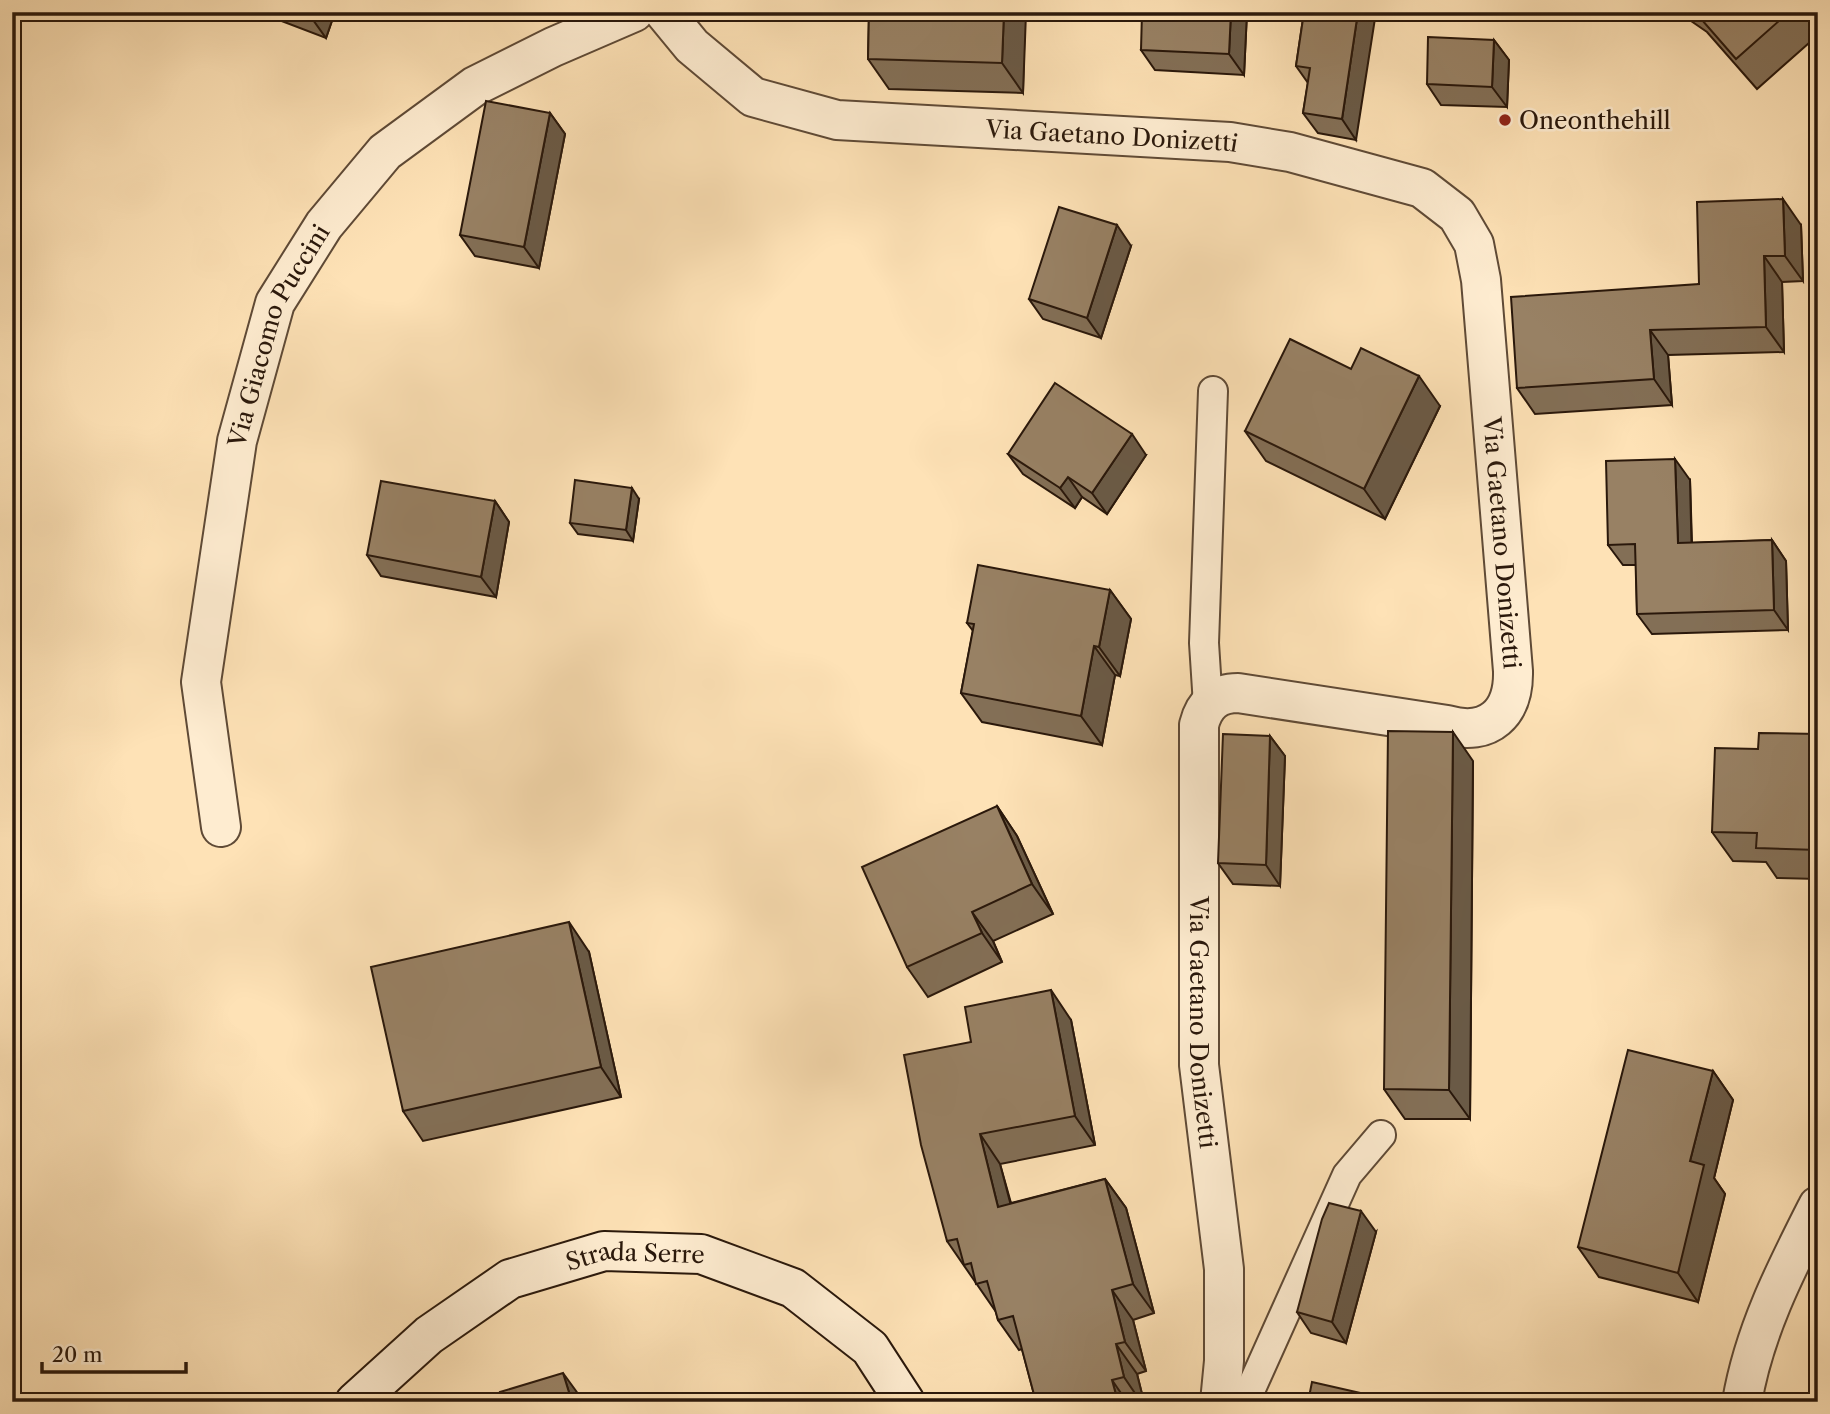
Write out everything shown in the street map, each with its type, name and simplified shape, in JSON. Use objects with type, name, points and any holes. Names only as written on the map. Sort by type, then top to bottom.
[{"type":"street","name":"Via Giacomo Puccini","points":[[221,827],[201,682],[237,441],[275,303],[324,225],[385,152],[475,86],[553,47],[634,12]]},
{"type":"street","name":"Via Gaetano Donizetti","points":[[664,12],[692,46],[753,97],[837,120],[1230,142],[1290,152],[1422,188],[1457,215],[1474,244],[1480,280],[1513,671],[1514,686],[1510,700],[1502,713],[1490,722],[1476,728],[1461,729],[1227,693],[1216,697],[1208,705],[1199,725],[1199,1065],[1224,1269],[1224,1361],[1220,1402]]},
{"type":"street","points":[[1742,1402],[1748,1367],[1775,1291],[1818,1206]]},
{"type":"street","name":"Strada Serre","points":[[355,1402],[429,1335],[510,1279],[604,1251],[701,1254],[793,1288],[870,1348],[905,1402]]},
{"type":"lane","points":[[1208,705],[1204,643],[1213,391]]},
{"type":"lane","points":[[1245,1402],[1347,1175],[1381,1135]]},
{"type":"building","points":[[299,12],[313,12],[311,17]]},
{"type":"building","points":[[869,12],[1004,12],[1002,63],[868,59]]},
{"type":"building","points":[[1142,12],[1231,12],[1229,54],[1141,50]]},
{"type":"building","points":[[1304,12],[1358,12],[1342,119],[1303,113],[1310,68],[1296,66]]},
{"type":"building","points":[[1695,12],[1789,12],[1736,59]]},
{"type":"building","points":[[1428,37],[1494,40],[1492,87],[1427,84]]},
{"type":"building","points":[[486,101],[550,113],[524,247],[460,235]]},
{"type":"building","points":[[1783,199],[1785,256],[1764,256],[1766,327],[1650,330],[1654,379],[1517,388],[1511,297],[1699,284],[1697,202]]},
{"type":"building","points":[[1059,207],[1117,225],[1087,318],[1029,299]]},
{"type":"building","points":[[1290,339],[1351,369],[1361,348],[1419,376],[1364,489],[1245,431]]},
{"type":"building","points":[[1055,383],[1132,434],[1092,493],[1068,477],[1060,488],[1008,454]]},
{"type":"building","points":[[1675,459],[1678,543],[1772,540],[1774,610],[1637,614],[1635,544],[1608,545],[1606,461]]},
{"type":"building","points":[[575,480],[632,488],[626,530],[570,523]]},
{"type":"building","points":[[381,481],[495,501],[481,577],[367,555]]},
{"type":"building","points":[[978,565],[1110,590],[1099,647],[1094,646],[1081,716],[961,693],[974,624],[967,623]]},
{"type":"building","points":[[1388,731],[1453,732],[1449,1090],[1384,1089]]},
{"type":"building","points":[[1759,733],[1818,734],[1818,850],[1756,848],[1757,833],[1712,832],[1715,748],[1758,749]]},
{"type":"building","points":[[1223,734],[1270,736],[1266,865],[1218,863]]},
{"type":"building","points":[[997,806],[1032,884],[972,912],[982,933],[907,967],[862,867]]},
{"type":"building","points":[[569,922],[601,1067],[403,1111],[371,967]]},
{"type":"building","points":[[1051,990],[1075,1116],[980,1134],[998,1207],[1105,1179],[1133,1284],[1112,1290],[1125,1342],[1116,1344],[1124,1377],[1112,1380],[1118,1402],[1036,1402],[1013,1316],[998,1320],[987,1281],[976,1284],[971,1263],[964,1265],[957,1239],[947,1241],[921,1145],[904,1055],[971,1042],[965,1007]]},
{"type":"building","points":[[1628,1050],[1713,1071],[1690,1161],[1704,1165],[1678,1273],[1578,1247]]},
{"type":"building","points":[[1329,1203],[1361,1211],[1332,1322],[1297,1312],[1322,1219]]},
{"type":"building","points":[[563,1373],[572,1402],[503,1402],[500,1392]]},
{"type":"building","points":[[1312,1382],[1400,1402],[1308,1402]]},
{"type":"place","name":"Oneonthehill","points":[[1505,120]]}]
